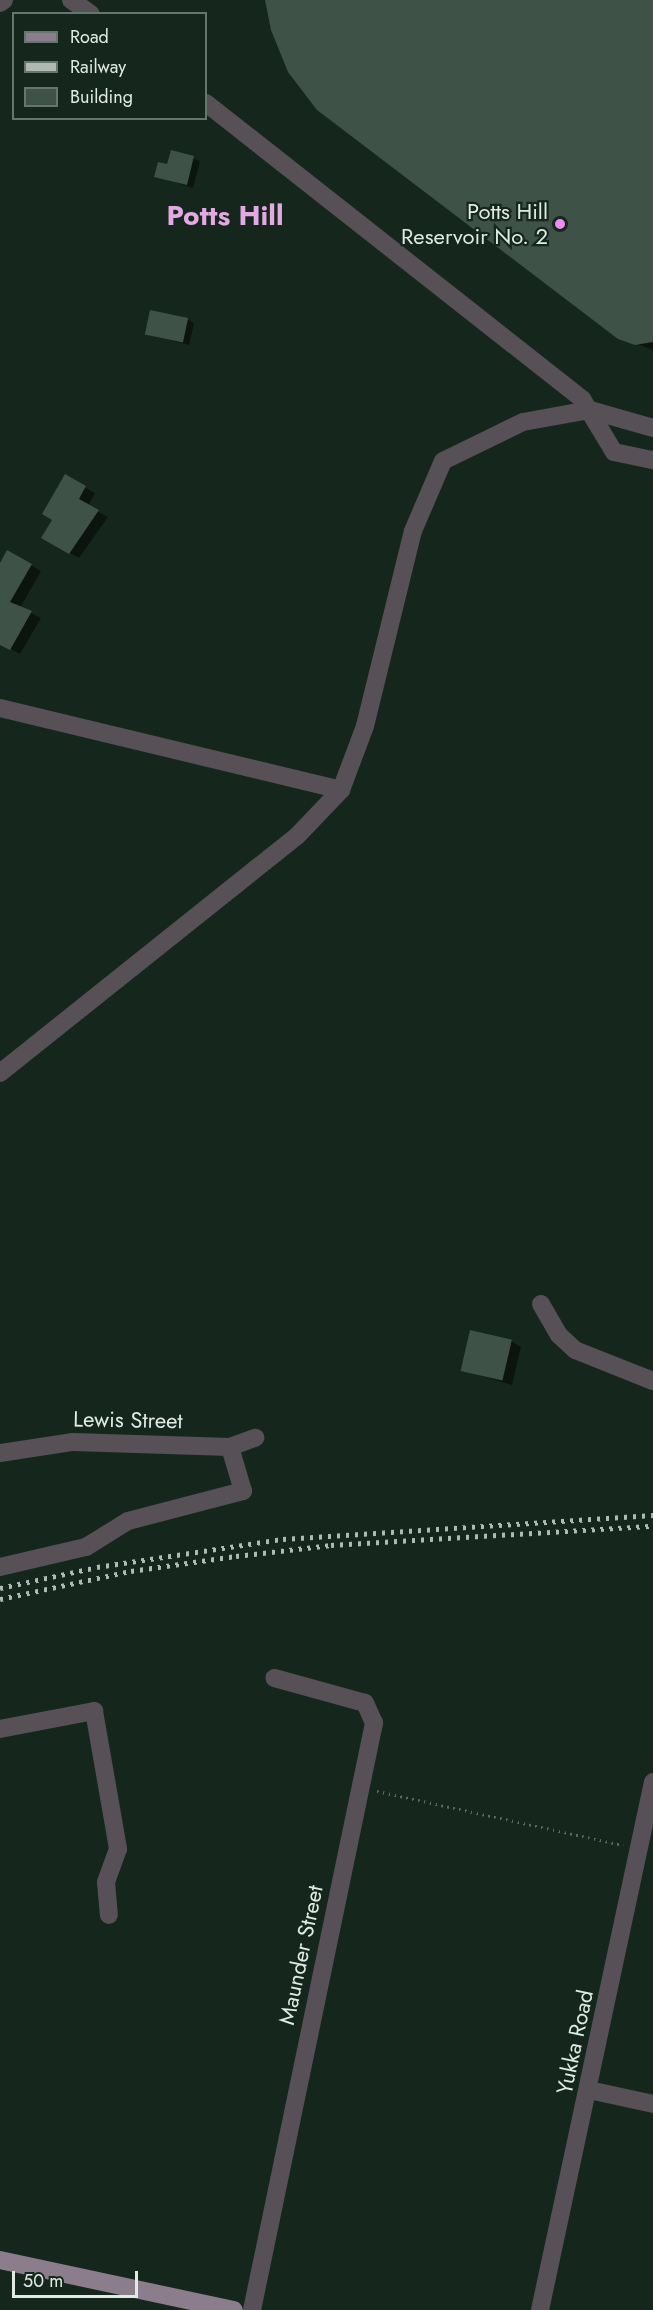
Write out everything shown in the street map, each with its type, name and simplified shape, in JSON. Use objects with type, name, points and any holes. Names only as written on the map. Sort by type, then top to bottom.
[{"type":"main road","points":[[0,2260],[179,2304],[234,2310]]},
{"type":"street","points":[[71,0],[89,12]]},
{"type":"street","points":[[207,104],[582,399],[614,453],[653,460]]},
{"type":"street","points":[[0,1073],[297,837],[341,790],[365,726],[413,531],[443,461],[523,422],[590,410],[653,428]]},
{"type":"street","points":[[0,708],[341,790]]},
{"type":"street","points":[[541,1304],[559,1335],[575,1350],[653,1381]]},
{"type":"street","name":"Lewis Street","points":[[0,1453],[73,1442],[230,1447],[255,1438]]},
{"type":"street","points":[[0,1567],[86,1547],[128,1521],[243,1491],[230,1447]]},
{"type":"street","name":"Maunder Street","points":[[252,2310],[374,1724],[365,1703],[274,1678]]},
{"type":"street","points":[[0,1730],[94,1711],[118,1849],[106,1882],[109,1915]]},
{"type":"street","name":"Yukka Road","points":[[540,2310],[644,1856],[653,1782]]},
{"type":"street","points":[[589,2091],[653,2104]]},
{"type":"path","points":[[361,1787],[644,1856]]},
{"type":"building","name":"Potts Hill Reservoir No. 2","points":[[265,0],[653,0],[653,342],[635,345],[618,339],[317,110],[288,72],[271,30]]},
{"type":"building","points":[[171,150],[194,156],[187,185],[154,177],[158,162],[167,164]]},
{"type":"building","points":[[150,310],[188,318],[183,343],[145,334]]},
{"type":"building","points":[[65,474],[86,486],[79,499],[99,510],[69,554],[41,538],[52,520],[42,514]]},
{"type":"building","points":[[7,550],[32,564],[10,602],[32,611],[10,650],[0,645],[0,563]]},
{"type":"building","points":[[470,1330],[512,1340],[502,1381],[461,1371]]},
{"type":"railway","points":[[0,1588],[97,1567],[283,1539],[653,1515]]},
{"type":"railway","points":[[0,1599],[131,1571],[331,1545],[653,1526]]},
{"type":"place","name":"Potts Hill Reservoir No. 2","points":[[560,224]]},
{"type":"district","name":"Potts Hill","points":[[225,216]]}]
